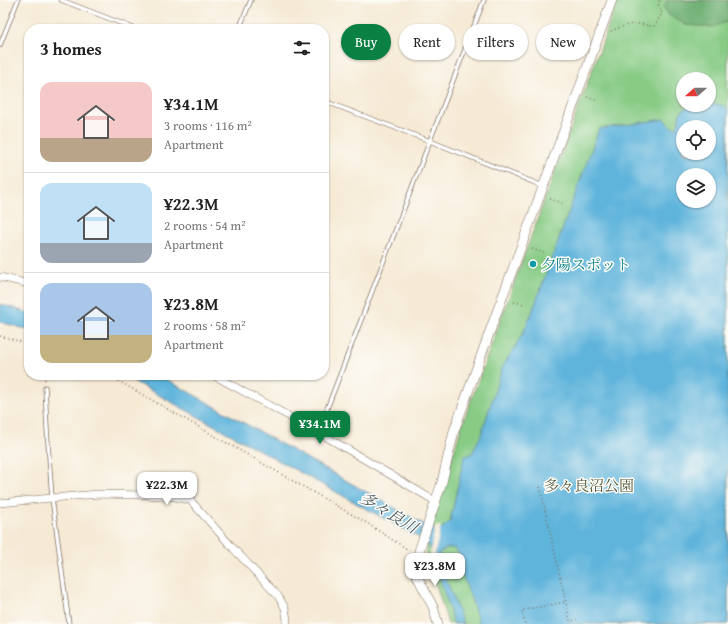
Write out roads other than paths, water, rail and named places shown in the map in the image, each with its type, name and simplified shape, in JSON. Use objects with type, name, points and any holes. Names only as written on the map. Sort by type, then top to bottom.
[{"type":"street","points":[[438,624],[433,607],[417,576],[419,554],[442,482],[454,431],[612,0]]},
{"type":"street","points":[[0,277],[24,283]]},
{"type":"street","points":[[222,380],[318,432],[436,501]]},
{"type":"street","points":[[0,503],[99,494],[160,496],[190,500],[278,596],[285,608],[287,620],[286,624]]},
{"type":"lane","points":[[0,45],[18,0]]},
{"type":"lane","points":[[61,0],[123,24]]},
{"type":"lane","points":[[241,24],[250,0]]},
{"type":"lane","points":[[318,432],[484,0]]},
{"type":"lane","points":[[329,103],[430,141],[543,187]]},
{"type":"lane","points":[[45,387],[52,498],[69,624]]},
{"type":"water","name":"多々良沼公園","points":[[716,104],[724,106],[728,109],[728,624],[479,624],[462,574],[459,554],[455,549],[447,548],[439,553],[446,578],[463,624],[454,624],[432,553],[427,542],[131,380],[168,380],[432,529],[442,528],[450,521],[464,457],[472,453],[481,435],[502,368],[522,335],[531,315],[599,129],[664,119],[670,126],[676,128],[676,160],[716,160],[716,120],[679,120],[681,112],[716,112]]},
{"type":"water","points":[[0,304],[24,311],[24,329],[0,322]]},
{"type":"place","name":"夕陽スポット","points":[[533,264]]},
{"type":"water label","name":"多々良川","points":[[389,512]]}]
